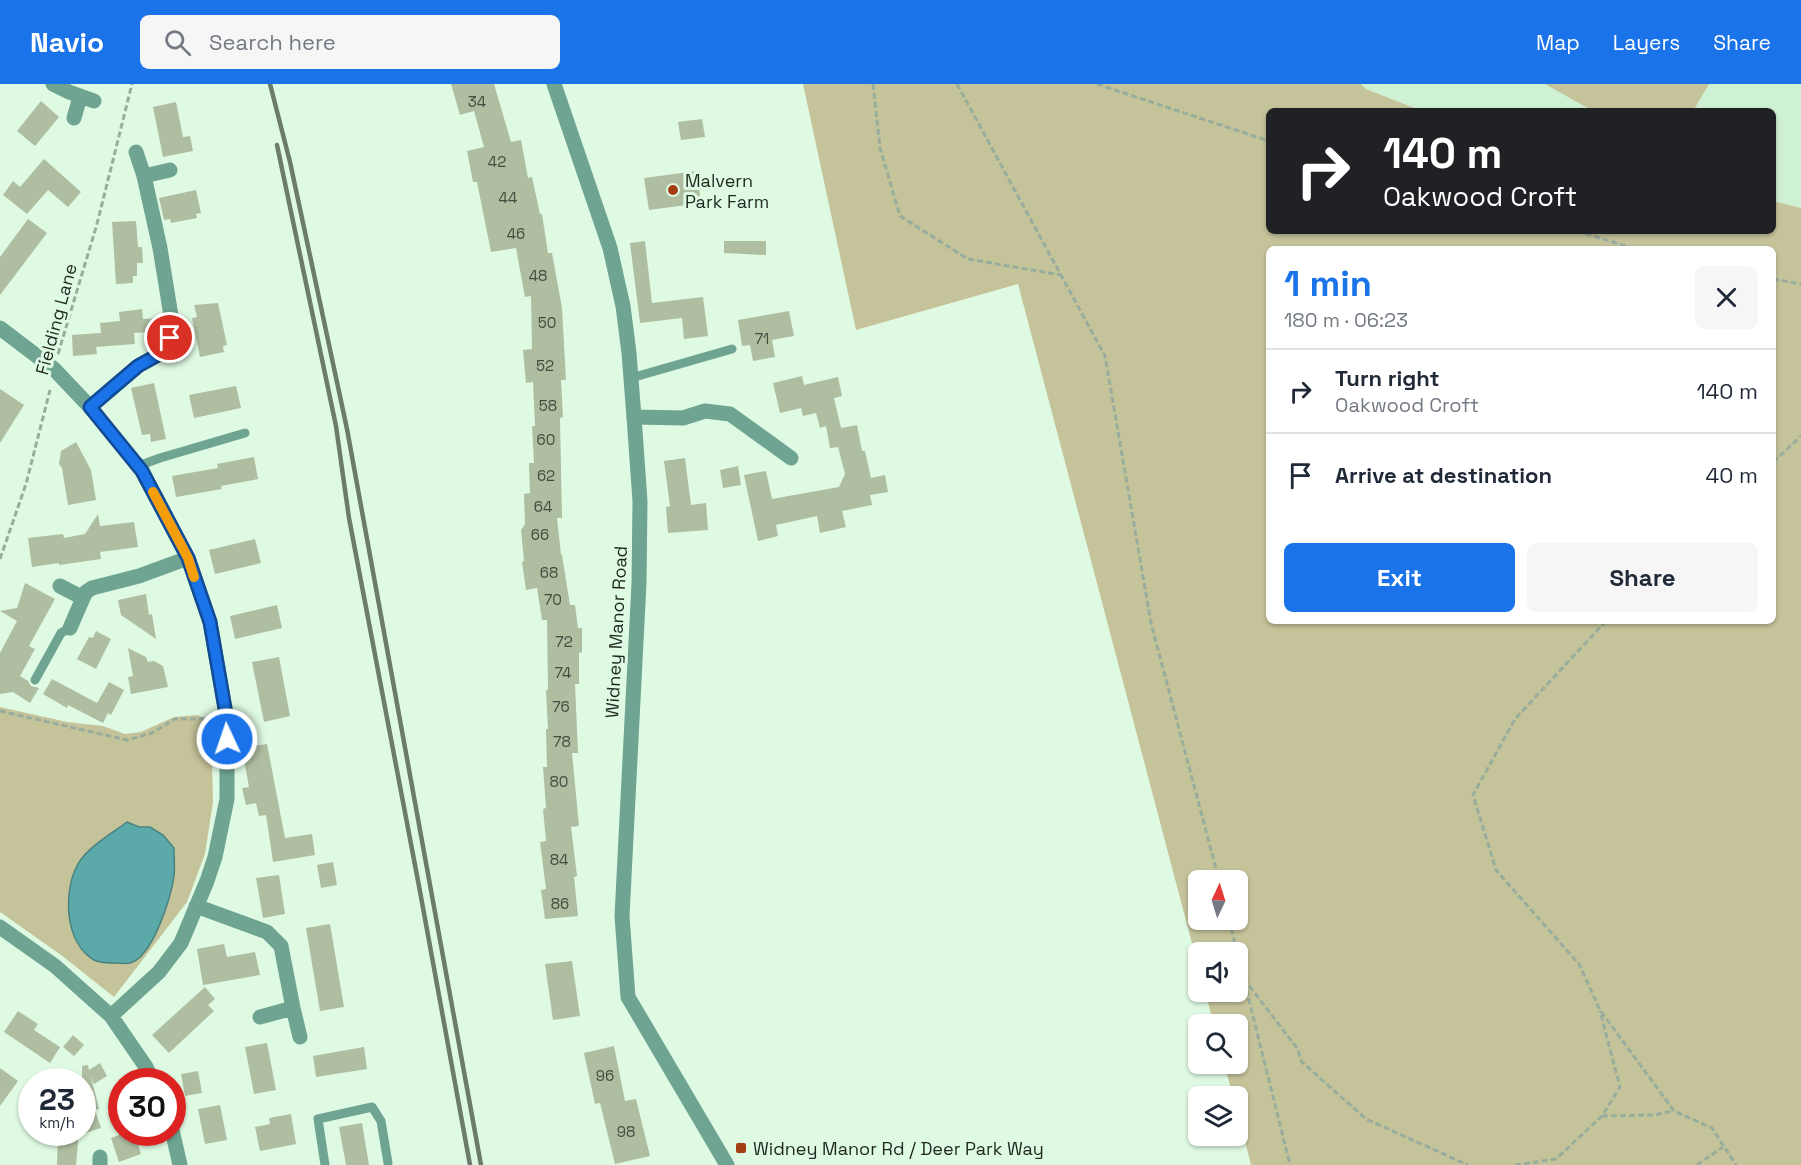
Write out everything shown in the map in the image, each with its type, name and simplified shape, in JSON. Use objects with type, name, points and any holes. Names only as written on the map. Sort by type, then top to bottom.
[{"type":"street","points":[[53,84],[87,99],[74,118]]},
{"type":"street","name":"Widney Manor Road","points":[[554,84],[610,248],[623,306],[631,378],[640,501],[639,583],[622,916],[628,997],[727,1165]]},
{"type":"street","points":[[90,407],[138,366],[165,351],[170,338],[172,322],[160,248],[144,176],[136,152]]},
{"type":"street","points":[[144,176],[170,170]]},
{"type":"street","points":[[0,328],[54,369],[90,407],[138,466],[188,558],[210,622],[227,720],[227,799],[215,857],[196,906],[181,943],[159,972],[111,1016]]},
{"type":"street","points":[[634,417],[683,418],[705,411],[730,414],[791,458]]},
{"type":"street","points":[[70,628],[83,597],[92,588],[139,576],[188,558]]},
{"type":"street","points":[[60,586],[83,597]]},
{"type":"street","points":[[196,906],[267,932],[281,946],[300,1037]]},
{"type":"street","points":[[0,927],[55,966],[111,1016],[146,1068]]},
{"type":"street","points":[[260,1017],[293,1008]]},
{"type":"street","points":[[176,1146],[180,1165]]},
{"type":"lane","points":[[631,378],[732,349]]},
{"type":"lane","points":[[138,466],[245,433]]},
{"type":"lane","points":[[35,680],[61,633],[70,628]]},
{"type":"lane","points":[[325,1165],[318,1119],[372,1107],[381,1122],[388,1163]]},
{"type":"path","name":"Fielding Lane","points":[[0,559],[26,484],[42,426],[54,369],[97,224],[132,84]]},
{"type":"path","points":[[873,84],[880,148],[900,216],[968,259],[1061,275]]},
{"type":"path","points":[[957,84],[1105,356],[1151,623],[1216,870]]},
{"type":"path","points":[[1097,84],[1266,140]]},
{"type":"path","points":[[1587,234],[1626,246]]},
{"type":"path","points":[[1776,280],[1801,284]]},
{"type":"path","points":[[1776,459],[1801,436]]},
{"type":"path","points":[[1515,1165],[1556,1159],[1602,1116],[1620,1087],[1600,1010],[1579,964],[1496,870],[1473,795],[1515,719],[1603,624]]},
{"type":"path","points":[[0,711],[127,740],[152,734],[175,719],[227,720]]},
{"type":"path","points":[[1248,984],[1297,1048],[1302,1062],[1366,1119],[1468,1165]]},
{"type":"path","points":[[1248,995],[1290,1165]]},
{"type":"path","points":[[1600,1010],[1674,1111],[1712,1128],[1736,1165]]},
{"type":"path","points":[[1602,1116],[1653,1115],[1674,1111]]},
{"type":"path","points":[[1697,1165],[1723,1147]]},
{"type":"shaded area","points":[[803,84],[1361,84],[1366,89],[1414,108],[1266,108],[1266,234],[1776,234],[1776,202],[1801,208],[1801,1165],[1251,1165],[1246,1146],[1248,1086],[1230,1086],[1227,1074],[1248,1074],[1248,1014],[1211,1014],[1208,1002],[1248,1002],[1248,942],[1192,942],[1188,930],[1248,930],[1248,870],[1188,870],[1188,928],[1018,284],[856,330]]},
{"type":"shaded area","points":[[1361,84],[1801,84],[1801,208],[1776,202],[1776,108],[1414,108],[1366,89]]},
{"type":"shaded area","points":[[1545,84],[1709,84],[1695,108],[1588,108]]},
{"type":"shaded area","points":[[0,707],[67,722],[103,726],[125,734],[141,732],[174,717],[197,715],[211,720],[213,802],[205,854],[187,902],[114,997],[61,955],[0,912]]},
{"type":"water","points":[[127,822],[139,827],[150,827],[163,835],[174,848],[172,886],[160,925],[146,950],[138,958],[128,963],[99,962],[84,952],[72,929],[69,915],[70,888],[73,875],[82,858],[100,841]]},
{"type":"building","points":[[451,84],[494,84],[511,142],[521,140],[528,178],[532,177],[540,214],[542,214],[548,253],[552,253],[562,308],[566,380],[561,380],[562,518],[557,518],[570,605],[575,605],[578,628],[582,628],[579,684],[575,684],[578,753],[572,753],[579,826],[571,827],[577,876],[574,877],[578,916],[545,919],[541,890],[546,889],[540,842],[546,841],[543,767],[547,767],[547,620],[542,620],[537,588],[526,590],[521,530],[525,524],[524,494],[530,493],[529,463],[534,463],[533,382],[526,383],[523,350],[532,349],[531,296],[525,297],[516,248],[491,252],[477,182],[473,182],[467,151],[484,147],[474,111],[460,115]]},
{"type":"building","points":[[41,101],[59,117],[35,146],[17,131]]},
{"type":"building","points":[[176,102],[183,137],[190,136],[193,151],[163,157],[153,107]]},
{"type":"building","points":[[702,119],[705,137],[681,140],[678,122]]},
{"type":"building","points":[[44,159],[81,192],[68,207],[48,190],[27,214],[3,195],[13,181],[20,187]]},
{"type":"building","name":"Malvern Park Farm","points":[[697,171],[701,203],[649,210],[644,178]]},
{"type":"building","points":[[196,190],[201,213],[196,214],[197,218],[171,223],[170,219],[164,220],[159,198]]},
{"type":"building","points":[[28,219],[47,233],[0,295],[0,257]]},
{"type":"building","points":[[136,221],[138,247],[142,247],[143,263],[137,263],[137,276],[133,276],[133,283],[116,284],[112,222]]},
{"type":"building","points":[[645,241],[652,303],[703,297],[708,336],[684,339],[682,318],[640,323],[630,243]]},
{"type":"building","points":[[724,241],[766,241],[766,255],[724,253]]},
{"type":"building","points":[[218,303],[227,345],[223,346],[224,352],[200,357],[192,318],[197,317],[194,305]]},
{"type":"building","points":[[142,309],[143,319],[159,318],[160,331],[134,333],[135,344],[96,347],[97,354],[73,356],[72,335],[101,333],[100,323],[120,321],[119,312]]},
{"type":"building","points":[[789,311],[794,336],[772,340],[775,357],[753,361],[750,345],[742,346],[738,320]]},
{"type":"building","points":[[802,376],[804,385],[838,377],[842,396],[834,398],[841,428],[857,425],[862,451],[865,451],[871,478],[885,475],[888,492],[870,495],[872,505],[842,511],[846,527],[820,533],[817,516],[776,525],[778,536],[758,541],[744,475],[766,471],[772,499],[839,487],[845,474],[838,447],[830,448],[826,426],[820,428],[816,413],[803,416],[801,408],[780,413],[773,383]]},
{"type":"building","points":[[154,383],[166,439],[151,442],[150,434],[142,435],[131,388]]},
{"type":"building","points":[[236,386],[241,408],[194,418],[189,395]]},
{"type":"building","points":[[0,389],[24,405],[0,443]]},
{"type":"building","points":[[76,442],[91,470],[96,500],[68,505],[62,468],[59,464],[61,451]]},
{"type":"building","points":[[254,457],[258,479],[221,486],[222,489],[176,497],[172,476],[218,468],[217,464]]},
{"type":"building","points":[[685,458],[691,505],[706,503],[708,530],[668,533],[666,507],[670,506],[664,461]]},
{"type":"building","points":[[738,466],[741,485],[723,488],[720,470]]},
{"type":"building","points":[[98,514],[100,526],[134,522],[138,547],[100,552],[101,559],[32,567],[28,538],[63,534],[64,538],[85,534]]},
{"type":"building","points":[[255,539],[261,563],[215,574],[209,550]]},
{"type":"building","points":[[25,583],[55,599],[29,646],[35,649],[20,676],[31,686],[39,688],[30,703],[13,692],[0,694],[0,653],[17,621],[0,611],[17,608]]},
{"type":"building","points":[[146,594],[156,639],[121,615],[118,600]]},
{"type":"building","points":[[277,605],[282,628],[235,639],[230,616]]},
{"type":"building","points":[[96,631],[111,639],[96,669],[77,659],[89,637],[93,638]]},
{"type":"building","points":[[128,648],[146,657],[148,662],[154,661],[163,666],[168,687],[131,694],[128,677],[133,676]]},
{"type":"building","points":[[279,657],[290,716],[264,722],[252,662]]},
{"type":"building","points":[[52,679],[97,703],[109,682],[124,690],[111,715],[108,713],[103,723],[68,705],[67,708],[43,694]]},
{"type":"building","points":[[267,744],[285,838],[312,834],[315,855],[273,862],[266,815],[259,816],[256,803],[246,805],[242,788],[249,787],[242,748]]},
{"type":"building","points":[[333,862],[337,885],[321,888],[317,865]]},
{"type":"building","points":[[279,875],[285,914],[263,918],[256,878]]},
{"type":"building","points":[[330,924],[344,1007],[320,1011],[306,928]]},
{"type":"building","points":[[224,944],[227,957],[255,952],[260,975],[203,985],[197,949]]},
{"type":"building","points":[[572,961],[580,1016],[553,1020],[545,964]]},
{"type":"building","points":[[205,987],[215,999],[208,1005],[214,1011],[169,1053],[152,1035]]},
{"type":"building","points":[[18,1011],[38,1024],[34,1030],[60,1047],[50,1063],[4,1032]]},
{"type":"building","points":[[73,1035],[84,1045],[74,1056],[63,1047]]},
{"type":"building","points":[[267,1043],[276,1090],[254,1094],[245,1047]]},
{"type":"building","points":[[614,1046],[625,1101],[636,1099],[650,1156],[615,1164],[600,1103],[595,1104],[584,1053]]},
{"type":"building","points":[[364,1047],[367,1069],[316,1077],[313,1056]]},
{"type":"building","points":[[100,1063],[107,1076],[96,1083],[96,1068],[92,1068]]},
{"type":"building","points":[[0,1068],[18,1081],[0,1106]]},
{"type":"building","points":[[198,1071],[202,1093],[186,1096],[186,1073]]},
{"type":"building","points":[[220,1105],[227,1140],[205,1144],[198,1109]]},
{"type":"building","points":[[96,1113],[101,1128],[96,1130]]},
{"type":"building","points":[[291,1114],[296,1144],[260,1151],[255,1127],[270,1124],[269,1118]]},
{"type":"building","points":[[362,1123],[369,1165],[346,1165],[339,1127]]},
{"type":"building","points":[[58,1146],[78,1146],[76,1165],[57,1165]]},
{"type":"building","points":[[114,1146],[138,1146],[141,1154],[119,1162]]},
{"type":"railway","points":[[270,84],[290,162],[347,429],[481,1165]]},
{"type":"railway","points":[[277,145],[336,426],[349,518],[470,1165]]},
{"type":"slow traffic","points":[[153,492],[188,558],[194,577]]},
{"type":"place","name":"Malvern Park Farm","points":[[673,190]]},
{"type":"place","name":"Widney Manor Rd / Deer Park Way","points":[[741,1148]]},
{"type":"route","points":[[170,338],[165,351],[138,366],[90,407],[142,471],[188,558],[210,622],[227,720],[227,739]]}]
